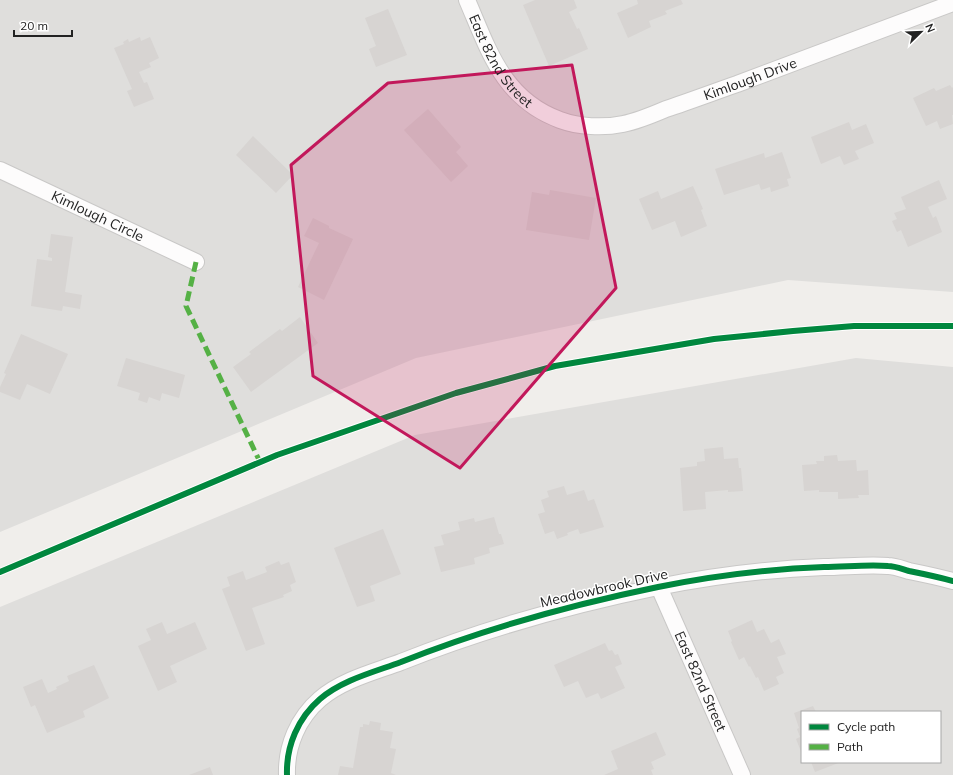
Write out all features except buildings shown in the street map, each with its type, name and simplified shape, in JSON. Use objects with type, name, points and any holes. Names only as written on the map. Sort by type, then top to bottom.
[{"type":"street","name":"East 82nd Street","points":[[467,0],[491,57],[509,85],[544,112]]},
{"type":"street","name":"Kimlough Drive","points":[[544,112],[559,120],[587,126],[622,124],[720,90],[953,2]]},
{"type":"street","name":"Kimlough Circle","points":[[0,170],[196,262]]},
{"type":"street","name":"Meadowbrook Drive","points":[[287,775],[287,765],[293,735],[305,715],[326,694],[340,686],[416,656],[484,632],[579,604],[708,578],[766,570],[888,566],[953,581]]},
{"type":"street","name":"East 82nd Street","points":[[659,587],[742,775]]},
{"type":"highlighted area","points":[[572,65],[616,288],[460,468],[313,376],[291,165],[388,83]]},
{"type":"shaded area","points":[[0,0],[953,0],[953,292],[788,280],[416,358],[0,532]]},
{"type":"shaded area","points":[[856,358],[953,367],[953,775],[0,775],[0,607],[415,435]]},
{"type":"marked path","points":[[196,262],[186,306],[260,462]]},
{"type":"cycle path","points":[[0,572],[277,455],[456,393],[555,366],[714,339],[793,331],[854,326],[953,326]]},
{"type":"cycle path","points":[[287,775],[287,764],[291,743],[295,733],[305,715],[329,692],[369,673],[464,639],[528,619],[592,602],[658,587],[720,576],[782,569],[881,565],[896,567],[953,581]]}]
